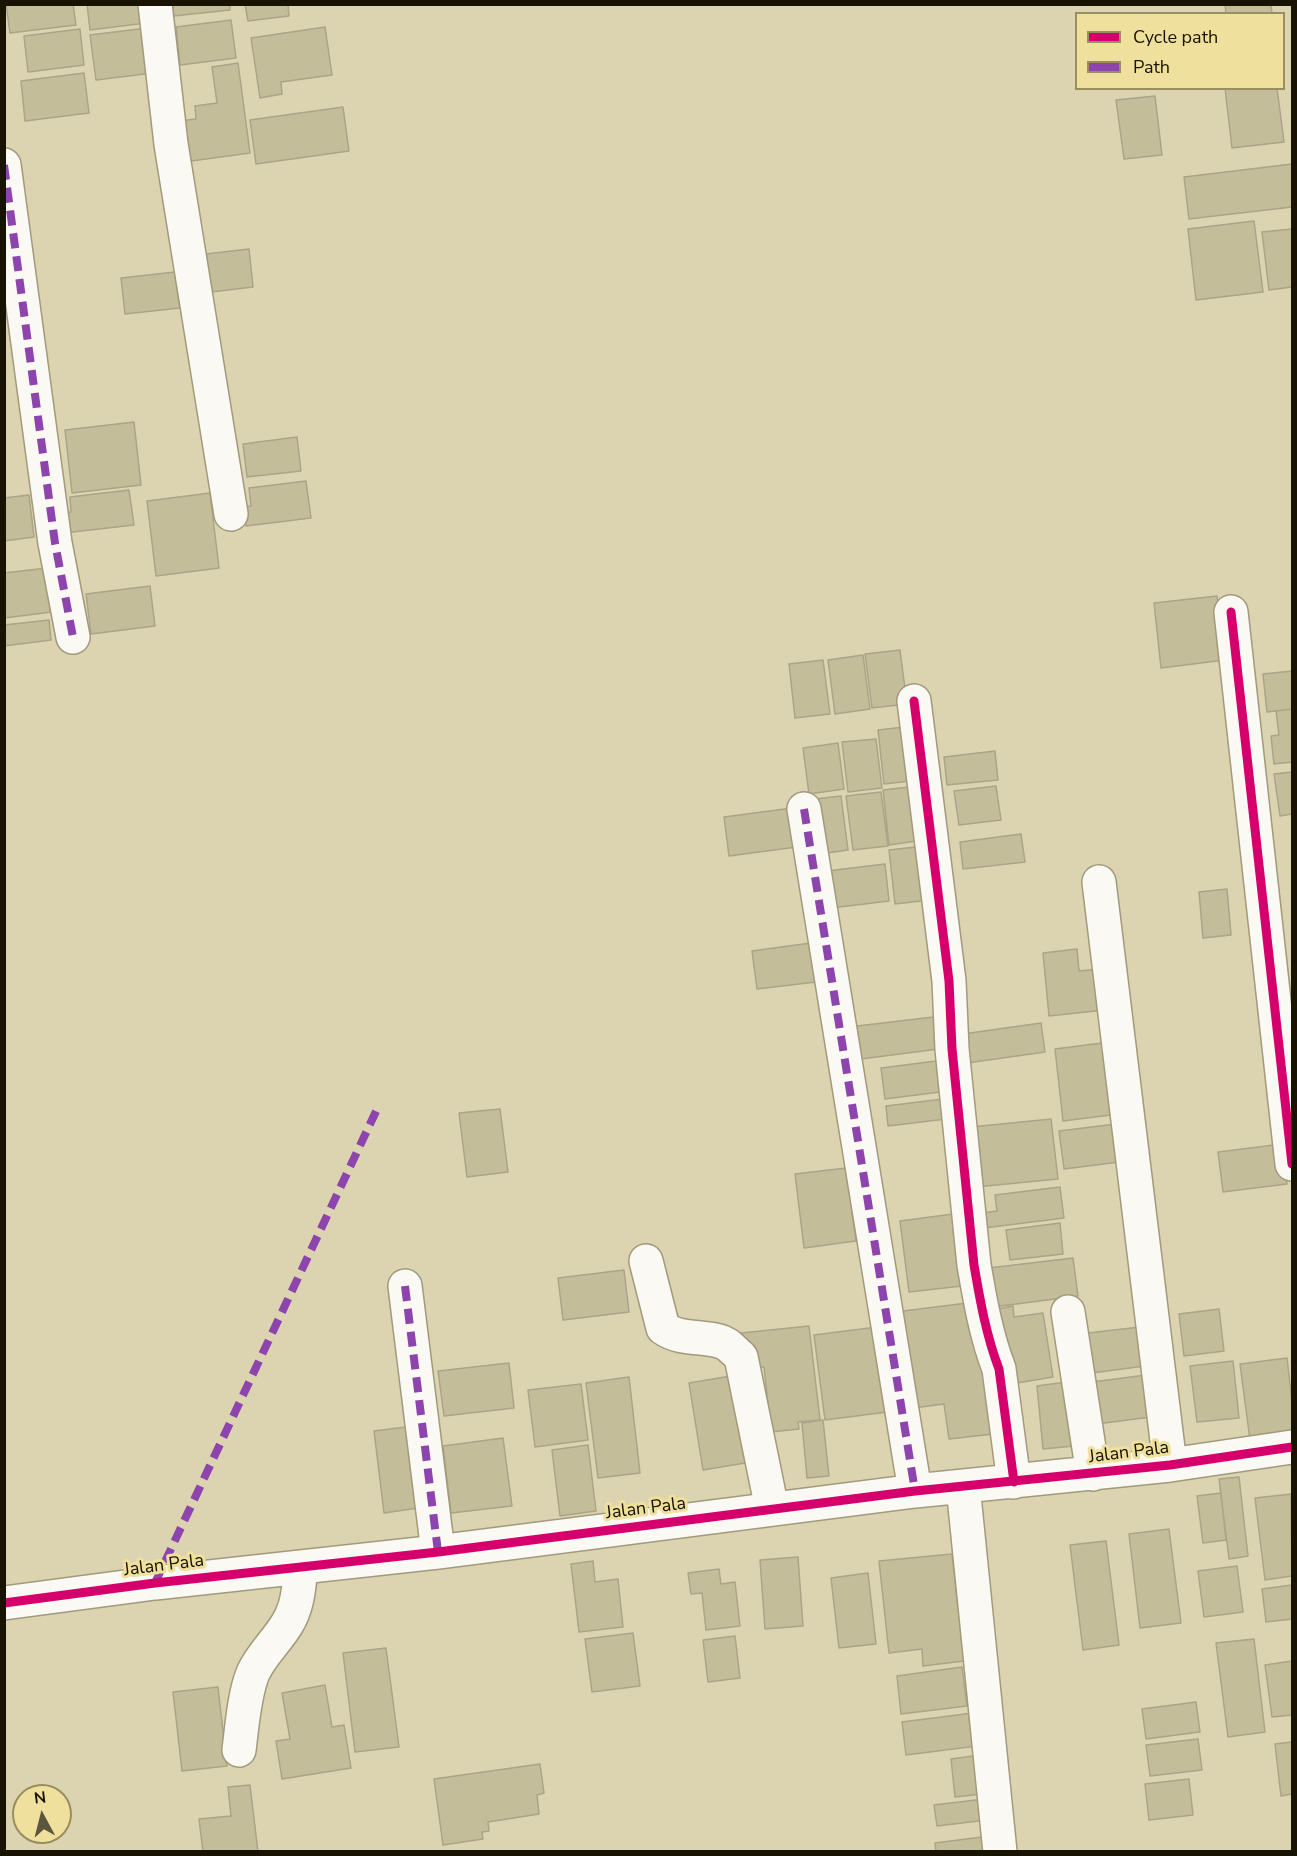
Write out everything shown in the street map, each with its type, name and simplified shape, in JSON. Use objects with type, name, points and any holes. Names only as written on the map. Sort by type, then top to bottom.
[{"type":"street","points":[[155,4],[171,144],[231,514]]},
{"type":"street","points":[[4,165],[55,543],[73,637]]},
{"type":"street","points":[[1231,612],[1293,1164]]},
{"type":"street","points":[[914,701],[949,981],[952,1049],[974,1265],[992,1352],[999,1369],[1014,1482]]},
{"type":"street","points":[[804,809],[915,1491]]},
{"type":"street","points":[[1099,882],[1170,1465]]},
{"type":"street","points":[[646,1261],[663,1328],[680,1336],[722,1342],[741,1357],[772,1509]]},
{"type":"street","points":[[405,1286],[438,1552]]},
{"type":"street","points":[[1068,1312],[1093,1474]]},
{"type":"street","name":"Jalan Pala","points":[[4,1603],[438,1552],[915,1491],[1170,1465],[1293,1447]]},
{"type":"street","points":[[963,1486],[1000,1851]]},
{"type":"street","points":[[239,1750],[246,1701],[253,1674],[267,1650],[288,1623],[298,1597],[301,1567]]},
{"type":"building","points":[[6,4],[73,4],[76,25],[10,33]]},
{"type":"building","points":[[87,4],[151,4],[154,22],[90,30]]},
{"type":"building","points":[[172,4],[230,4],[230,10],[174,16]]},
{"type":"building","points":[[245,4],[288,4],[289,16],[248,21]]},
{"type":"building","points":[[1225,4],[1271,4],[1272,12],[1226,12]]},
{"type":"building","points":[[231,20],[236,58],[180,65],[176,27]]},
{"type":"building","points":[[155,27],[161,72],[96,80],[90,35]]},
{"type":"building","points":[[325,27],[332,75],[281,82],[282,94],[260,98],[251,38]]},
{"type":"building","points":[[80,29],[84,65],[28,72],[24,36]]},
{"type":"building","points":[[238,63],[250,153],[184,162],[179,121],[196,119],[195,106],[217,103],[212,67]]},
{"type":"building","points":[[84,73],[89,113],[25,121],[21,81]]},
{"type":"building","points":[[1225,90],[1277,90],[1284,142],[1232,148]]},
{"type":"building","points":[[1155,96],[1162,155],[1124,159],[1116,100]]},
{"type":"building","points":[[343,107],[349,151],[256,164],[250,120]]},
{"type":"building","points":[[1292,164],[1292,207],[1189,219],[1184,177]]},
{"type":"building","points":[[1254,221],[1263,292],[1196,300],[1188,229]]},
{"type":"building","points":[[1292,229],[1292,287],[1269,290],[1262,232]]},
{"type":"building","points":[[249,249],[253,287],[211,292],[206,254]]},
{"type":"building","points":[[175,272],[180,308],[125,314],[121,278]]},
{"type":"building","points":[[134,422],[141,485],[72,493],[65,430]]},
{"type":"building","points":[[297,437],[301,471],[247,477],[243,444]]},
{"type":"building","points":[[306,481],[311,518],[246,526],[244,507],[251,506],[249,488]]},
{"type":"building","points":[[129,490],[134,525],[64,533],[62,514],[71,512],[70,497]]},
{"type":"building","points":[[210,493],[219,568],[156,576],[147,501]]},
{"type":"building","points":[[29,495],[34,537],[4,541],[4,498]]},
{"type":"building","points":[[47,568],[52,612],[4,618],[4,573]]},
{"type":"building","points":[[150,586],[155,626],[91,634],[86,594]]},
{"type":"building","points":[[1217,596],[1225,660],[1161,668],[1154,603]]},
{"type":"building","points":[[49,620],[51,640],[4,646],[4,625]]},
{"type":"building","points":[[900,650],[907,704],[872,708],[865,654]]},
{"type":"building","points":[[863,655],[870,709],[835,714],[828,660]]},
{"type":"building","points":[[823,660],[830,714],[795,718],[789,664]]},
{"type":"building","points":[[1292,671],[1292,709],[1267,712],[1263,674]]},
{"type":"building","points":[[1292,709],[1292,762],[1274,764],[1271,736],[1279,735],[1276,711]]},
{"type":"building","points":[[913,726],[919,780],[884,784],[878,730]]},
{"type":"building","points":[[876,739],[882,788],[848,792],[842,742]]},
{"type":"building","points":[[838,743],[844,789],[809,794],[803,748]]},
{"type":"building","points":[[995,751],[998,780],[947,785],[944,757]]},
{"type":"building","points":[[1292,772],[1292,814],[1280,816],[1274,774]]},
{"type":"building","points":[[918,786],[924,840],[889,845],[883,790]]},
{"type":"building","points":[[996,786],[1001,820],[959,825],[954,791]]},
{"type":"building","points":[[881,792],[888,846],[853,850],[846,796]]},
{"type":"building","points":[[841,796],[848,850],[813,855],[806,800]]},
{"type":"building","points":[[792,808],[797,847],[729,856],[724,817]]},
{"type":"building","points":[[1021,834],[1025,862],[963,869],[960,842]]},
{"type":"building","points":[[924,846],[930,900],[895,904],[889,850]]},
{"type":"building","points":[[885,864],[889,901],[823,909],[819,872]]},
{"type":"building","points":[[1227,889],[1231,935],[1203,938],[1199,892]]},
{"type":"building","points":[[811,943],[816,982],[757,989],[752,951]]},
{"type":"building","points":[[1077,949],[1079,971],[1100,969],[1105,1010],[1049,1016],[1043,953]]},
{"type":"building","points":[[942,1016],[946,1048],[861,1059],[857,1026]]},
{"type":"building","points":[[1041,1023],[1045,1052],[967,1063],[963,1034]]},
{"type":"building","points":[[1102,1043],[1111,1115],[1063,1121],[1055,1049]]},
{"type":"building","points":[[944,1060],[948,1091],[885,1099],[881,1068]]},
{"type":"building","points":[[943,1099],[946,1119],[888,1126],[886,1106]]},
{"type":"building","points":[[500,1109],[508,1172],[467,1177],[459,1113]]},
{"type":"building","points":[[1051,1119],[1058,1179],[976,1187],[971,1127]]},
{"type":"building","points":[[1116,1124],[1120,1162],[1064,1169],[1059,1131]]},
{"type":"building","points":[[1282,1144],[1287,1184],[1223,1192],[1218,1152]]},
{"type":"building","points":[[846,1168],[856,1241],[804,1248],[795,1174]]},
{"type":"building","points":[[1060,1187],[1064,1218],[984,1228],[982,1213],[997,1211],[995,1195]]},
{"type":"building","points":[[953,1214],[962,1286],[909,1292],[900,1221]]},
{"type":"building","points":[[1060,1223],[1063,1254],[1010,1260],[1006,1230]]},
{"type":"building","points":[[1073,1258],[1078,1296],[993,1307],[989,1268]]},
{"type":"building","points":[[624,1270],[629,1312],[563,1320],[558,1278]]},
{"type":"building","points":[[976,1302],[1003,1433],[949,1439],[944,1404],[906,1409],[895,1312]]},
{"type":"building","points":[[1013,1306],[1014,1317],[1043,1313],[1053,1377],[1005,1385],[992,1310]]},
{"type":"building","points":[[1219,1309],[1224,1351],[1184,1356],[1179,1314]]},
{"type":"building","points":[[809,1326],[820,1420],[798,1422],[799,1429],[771,1432],[764,1367],[744,1370],[741,1333]]},
{"type":"building","points":[[885,1326],[895,1411],[825,1420],[814,1335]]},
{"type":"building","points":[[1140,1327],[1145,1366],[1084,1374],[1079,1334]]},
{"type":"building","points":[[1287,1358],[1292,1402],[1292,1435],[1250,1440],[1240,1364]]},
{"type":"building","points":[[1233,1361],[1239,1418],[1197,1422],[1190,1366]]},
{"type":"building","points":[[509,1363],[514,1408],[444,1416],[438,1371]]},
{"type":"building","points":[[1154,1374],[1159,1416],[1097,1424],[1092,1382]]},
{"type":"building","points":[[731,1376],[745,1463],[703,1470],[689,1383]]},
{"type":"building","points":[[629,1377],[640,1473],[598,1478],[586,1383]]},
{"type":"building","points":[[1066,1382],[1074,1446],[1043,1449],[1037,1386]]},
{"type":"building","points":[[581,1384],[588,1440],[535,1447],[528,1390]]},
{"type":"building","points":[[823,1420],[829,1476],[807,1478],[802,1423]]},
{"type":"building","points":[[414,1426],[425,1507],[384,1513],[374,1431]]},
{"type":"building","points":[[503,1438],[512,1506],[451,1513],[443,1446]]},
{"type":"building","points":[[588,1445],[596,1511],[560,1516],[552,1450]]},
{"type":"building","points":[[1239,1477],[1248,1556],[1229,1559],[1219,1479]]},
{"type":"building","points":[[1221,1493],[1226,1540],[1203,1543],[1197,1496]]},
{"type":"building","points":[[1291,1494],[1292,1576],[1265,1580],[1255,1498]]},
{"type":"building","points":[[1169,1529],[1181,1623],[1140,1628],[1129,1534]]},
{"type":"building","points":[[1106,1541],[1119,1645],[1083,1650],[1070,1545]]},
{"type":"building","points":[[952,1554],[964,1661],[923,1666],[922,1649],[889,1653],[879,1561]]},
{"type":"building","points":[[798,1557],[803,1626],[765,1629],[760,1560]]},
{"type":"building","points":[[593,1561],[595,1582],[618,1579],[623,1627],[579,1632],[571,1564]]},
{"type":"building","points":[[1237,1566],[1243,1612],[1204,1617],[1198,1571]]},
{"type":"building","points":[[719,1569],[721,1584],[735,1582],[740,1626],[706,1630],[702,1593],[691,1594],[688,1573]]},
{"type":"building","points":[[868,1573],[876,1644],[839,1648],[831,1578]]},
{"type":"building","points":[[1292,1585],[1292,1619],[1266,1622],[1262,1589]]},
{"type":"building","points":[[633,1633],[640,1686],[592,1692],[585,1639]]},
{"type":"building","points":[[735,1636],[740,1678],[708,1682],[703,1640]]},
{"type":"building","points":[[1254,1639],[1265,1732],[1228,1737],[1216,1643]]},
{"type":"building","points":[[386,1648],[399,1747],[355,1752],[343,1653]]},
{"type":"building","points":[[1292,1661],[1292,1715],[1272,1717],[1265,1665]]},
{"type":"building","points":[[962,1667],[967,1706],[901,1714],[897,1676]]},
{"type":"building","points":[[325,1685],[332,1727],[344,1725],[351,1768],[282,1779],[276,1741],[290,1739],[282,1693]]},
{"type":"building","points":[[218,1687],[227,1766],[182,1771],[173,1692]]},
{"type":"building","points":[[1196,1702],[1200,1732],[1146,1739],[1142,1709]]},
{"type":"building","points":[[973,1713],[977,1746],[906,1755],[902,1722]]},
{"type":"building","points":[[1198,1739],[1202,1770],[1150,1776],[1146,1745]]},
{"type":"building","points":[[1292,1742],[1292,1794],[1281,1796],[1275,1744]]},
{"type":"building","points":[[987,1754],[992,1793],[955,1797],[951,1759]]},
{"type":"building","points":[[540,1764],[544,1793],[537,1795],[539,1814],[488,1822],[489,1831],[482,1832],[483,1839],[443,1845],[434,1779]]},
{"type":"building","points":[[1189,1779],[1193,1815],[1149,1820],[1145,1784]]},
{"type":"building","points":[[250,1785],[258,1852],[203,1852],[199,1819],[231,1816],[228,1787]]},
{"type":"building","points":[[984,1799],[987,1820],[937,1826],[934,1805]]},
{"type":"building","points":[[982,1837],[984,1852],[936,1852],[935,1843]]},
{"type":"marked path","points":[[4,165],[55,543],[73,637]]},
{"type":"marked path","points":[[804,809],[915,1491]]},
{"type":"marked path","points":[[155,1583],[379,1105]]},
{"type":"marked path","points":[[405,1286],[438,1552]]},
{"type":"cycle path","points":[[1231,612],[1292,1164]]},
{"type":"cycle path","points":[[914,701],[949,981],[952,1049],[974,1265],[987,1330],[999,1369],[1014,1482]]},
{"type":"cycle path","points":[[4,1603],[155,1583],[438,1552],[915,1491],[1170,1465],[1292,1447]]}]
